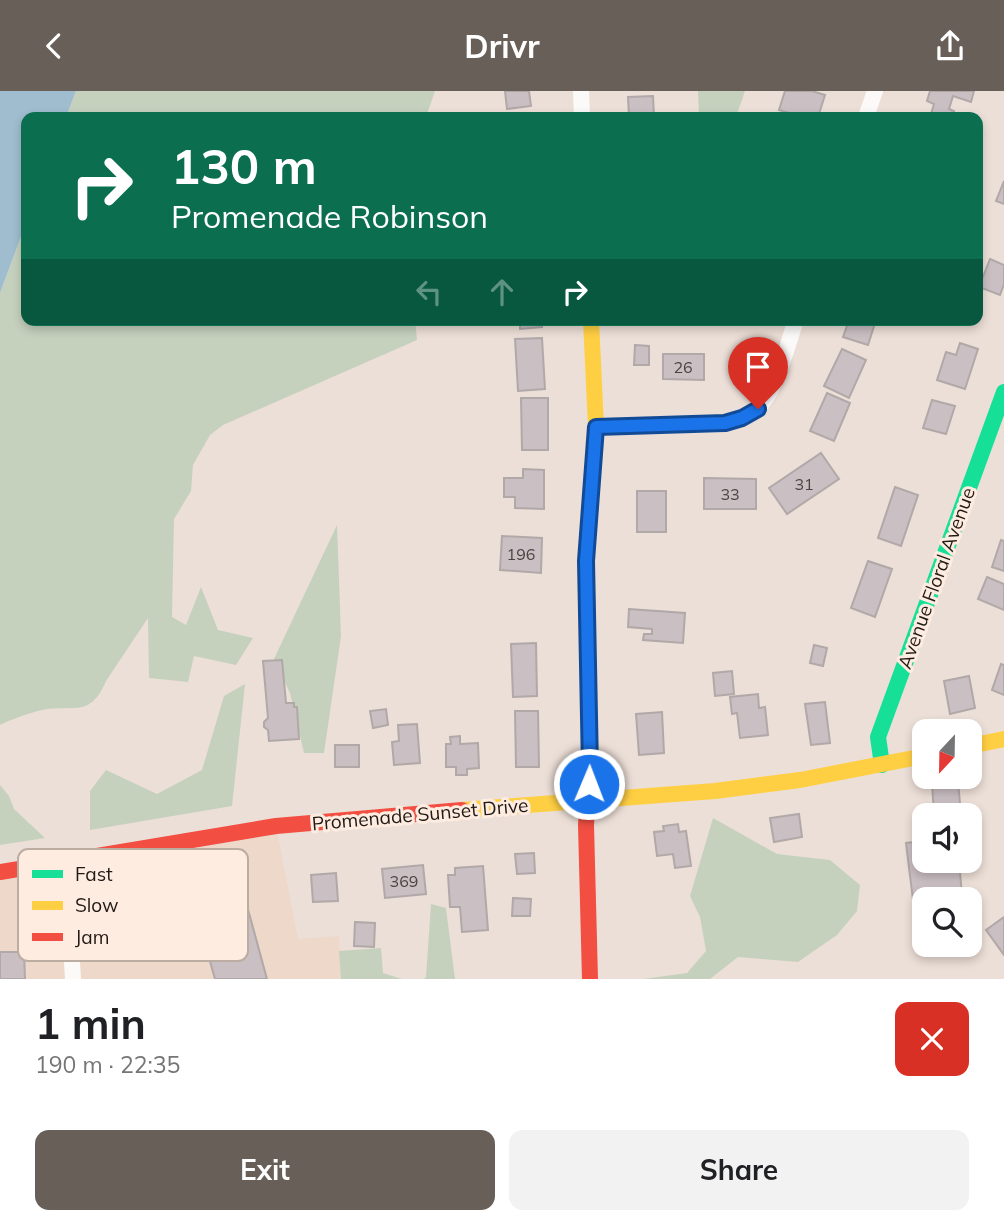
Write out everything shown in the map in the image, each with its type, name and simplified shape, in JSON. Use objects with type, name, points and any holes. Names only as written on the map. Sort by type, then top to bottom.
[{"type":"street","points":[[581,91],[582,112]]},
{"type":"street","points":[[868,112],[875,91]]},
{"type":"street","points":[[590,979],[586,825],[590,768],[586,561],[596,427],[591,326]]},
{"type":"street","points":[[596,427],[725,423],[742,418],[758,409],[771,392],[794,326]]},
{"type":"street","name":"Avenue Floral Avenue","points":[[882,765],[878,737],[1004,392]]},
{"type":"street","points":[[982,744],[1004,739]]},
{"type":"street","name":"Promenade Sunset Drive","points":[[136,849],[276,827],[715,791],[800,780],[912,759]]},
{"type":"street","name":"Promenade Sunset Drive","points":[[0,871],[18,868]]},
{"type":"street","points":[[72,961],[73,979]]},
{"type":"shaded area","points":[[276,826],[298,939],[339,936],[341,979],[0,979],[0,872],[18,869],[18,961],[248,961],[248,849],[138,849]]},
{"type":"green space","points":[[76,91],[435,91],[428,112],[68,112]]},
{"type":"green space","points":[[698,91],[745,91],[738,112],[699,112]]},
{"type":"green space","points":[[21,236],[21,326],[416,326],[417,340],[223,425],[210,435],[193,465],[191,491],[174,519],[172,617],[186,625],[201,587],[218,630],[253,638],[236,665],[194,656],[188,682],[149,678],[148,618],[94,701],[80,707],[37,711],[0,725],[0,293]]},
{"type":"green space","points":[[337,525],[341,636],[324,753],[304,753],[290,693],[274,659]]},
{"type":"green space","points":[[245,684],[232,806],[90,830],[90,791],[106,770],[157,794],[202,770],[224,696]]},
{"type":"green space","points":[[0,785],[9,796],[14,809],[45,838],[0,845]]},
{"type":"green space","points":[[713,818],[777,854],[830,860],[860,885],[857,911],[837,935],[798,962],[738,957],[710,979],[643,979],[687,973],[706,951],[700,917],[690,896]]},
{"type":"green space","points":[[431,904],[446,908],[455,979],[424,979]]},
{"type":"green space","points":[[381,948],[383,973],[402,979],[341,979],[339,951]]},
{"type":"water","points":[[0,91],[76,91],[68,112],[21,112],[21,236],[0,293]]},
{"type":"building","points":[[505,91],[529,91],[531,106],[507,109]]},
{"type":"building","points":[[785,91],[812,91],[825,95],[820,112],[779,110]]},
{"type":"building","points":[[930,91],[974,91],[971,102],[953,96],[949,109],[954,112],[932,112],[934,104],[927,101]]},
{"type":"building","points":[[653,96],[654,112],[629,112],[628,97]]},
{"type":"building","points":[[1004,181],[1004,204],[996,201]]},
{"type":"building","points":[[990,259],[1004,265],[1004,284],[1000,295],[983,289],[983,277]]},
{"type":"building","points":[[520,326],[542,326],[542,327],[520,329]]},
{"type":"building","points":[[847,326],[874,326],[868,345],[843,337]]},
{"type":"building","points":[[542,338],[545,389],[518,391],[515,339]]},
{"type":"building","points":[[960,343],[978,349],[965,389],[937,380],[946,352],[956,355]]},
{"type":"building","points":[[635,345],[649,346],[649,365],[634,365]]},
{"type":"building","points":[[842,349],[866,360],[849,398],[824,386]]},
{"type":"building","points":[[663,354],[704,354],[704,380],[663,379]]},
{"type":"building","points":[[827,393],[850,403],[834,441],[810,431]]},
{"type":"building","points":[[521,398],[548,398],[548,450],[522,450]]},
{"type":"building","points":[[932,400],[955,406],[946,434],[923,428]]},
{"type":"building","points":[[821,453],[839,479],[787,514],[769,488]]},
{"type":"building","points":[[523,469],[544,470],[544,509],[515,508],[515,497],[504,497],[504,478],[523,478]]},
{"type":"building","points":[[704,478],[756,479],[756,509],[704,509]]},
{"type":"building","points":[[895,487],[918,495],[901,546],[878,538]]},
{"type":"building","points":[[637,491],[666,491],[666,532],[637,532]]},
{"type":"building","points":[[502,536],[542,538],[541,573],[500,570]]},
{"type":"building","points":[[1001,540],[1004,541],[1004,571],[992,567]]},
{"type":"building","points":[[868,561],[892,569],[875,617],[851,608]]},
{"type":"building","points":[[987,577],[1004,584],[1004,610],[978,599]]},
{"type":"building","points":[[629,609],[685,613],[683,643],[643,640],[644,634],[652,634],[652,629],[628,627]]},
{"type":"building","points":[[536,643],[537,696],[513,697],[511,644]]},
{"type":"building","points":[[814,645],[827,648],[823,666],[810,663]]},
{"type":"building","points":[[282,660],[286,703],[294,703],[294,707],[297,707],[299,739],[269,741],[268,730],[264,727],[268,718],[263,661]]},
{"type":"building","points":[[1001,664],[1004,665],[1004,695],[992,690]]},
{"type":"building","points":[[732,671],[734,694],[715,696],[713,673]]},
{"type":"building","points":[[969,676],[975,708],[950,714],[944,681]]},
{"type":"building","points":[[758,694],[759,708],[765,707],[768,735],[740,738],[737,713],[732,714],[730,697]]},
{"type":"building","points":[[825,702],[830,743],[811,745],[805,704]]},
{"type":"building","points":[[386,709],[388,725],[373,728],[370,711]]},
{"type":"building","points":[[515,711],[538,711],[539,767],[516,767]]},
{"type":"building","points":[[662,712],[664,753],[639,755],[636,714]]},
{"type":"building","points":[[417,724],[420,763],[394,765],[392,742],[399,741],[398,725]]},
{"type":"building","points":[[460,736],[460,744],[478,743],[479,768],[467,769],[467,775],[456,775],[456,767],[446,767],[446,744],[451,744],[450,737]]},
{"type":"building","points":[[335,745],[359,745],[359,767],[335,767]]},
{"type":"building","points":[[932,789],[959,789],[960,803],[933,803]]},
{"type":"building","points":[[799,814],[802,837],[774,842],[770,818]]},
{"type":"building","points":[[678,824],[679,832],[686,831],[691,866],[675,868],[673,854],[657,856],[654,832],[664,831],[663,826]]},
{"type":"building","points":[[912,842],[912,873],[960,873],[961,887],[912,887],[912,892],[906,843]]},
{"type":"building","points":[[534,853],[535,873],[517,874],[515,854]]},
{"type":"building","points":[[423,865],[426,894],[385,898],[382,869]]},
{"type":"building","points":[[483,866],[488,930],[462,932],[460,907],[450,907],[448,875],[455,875],[455,868]]},
{"type":"building","points":[[336,873],[338,901],[313,902],[311,875]]},
{"type":"building","points":[[513,898],[531,899],[530,916],[512,916]]},
{"type":"building","points":[[248,909],[267,979],[215,979],[210,961],[248,961]]},
{"type":"building","points":[[1004,917],[1004,955],[986,930]]},
{"type":"building","points":[[355,922],[375,923],[374,947],[354,946]]},
{"type":"building","points":[[0,952],[18,952],[18,961],[24,961],[25,979],[0,979]]},
{"type":"traffic: fast","points":[[882,765],[878,737],[1004,392]]},
{"type":"traffic: slow","points":[[587,594],[586,560],[596,427],[591,326]]},
{"type":"traffic: slow","points":[[982,744],[1004,739]]},
{"type":"traffic: slow","points":[[462,810],[715,791],[800,780],[912,758]]},
{"type":"traffic: jam","points":[[587,594],[590,768],[586,825],[590,979]]},
{"type":"traffic: jam","points":[[138,849],[276,826],[462,810]]},
{"type":"traffic: jam","points":[[0,872],[18,869]]},
{"type":"route","points":[[589,784],[586,561],[596,427],[725,423],[758,409]]}]
